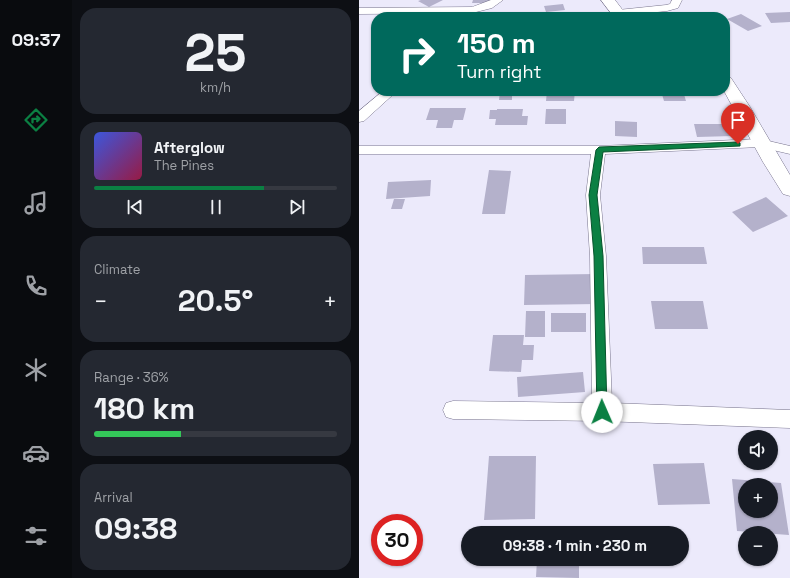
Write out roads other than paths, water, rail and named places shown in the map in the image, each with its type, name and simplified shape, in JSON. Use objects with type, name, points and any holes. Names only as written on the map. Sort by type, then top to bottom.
[{"type":"street","points":[[393,11],[398,0]]},
{"type":"street","points":[[359,11],[472,10],[488,6],[498,0]]},
{"type":"street","points":[[608,0],[618,12]]},
{"type":"street","points":[[640,12],[674,6],[677,0]]},
{"type":"street","points":[[730,88],[760,143],[787,179]]},
{"type":"street","points":[[359,118],[385,96]]},
{"type":"street","points":[[359,150],[599,150],[760,143],[790,150]]},
{"type":"street","points":[[599,150],[593,195],[598,256],[602,412]]},
{"type":"street","points":[[453,410],[602,412],[790,419]]}]
